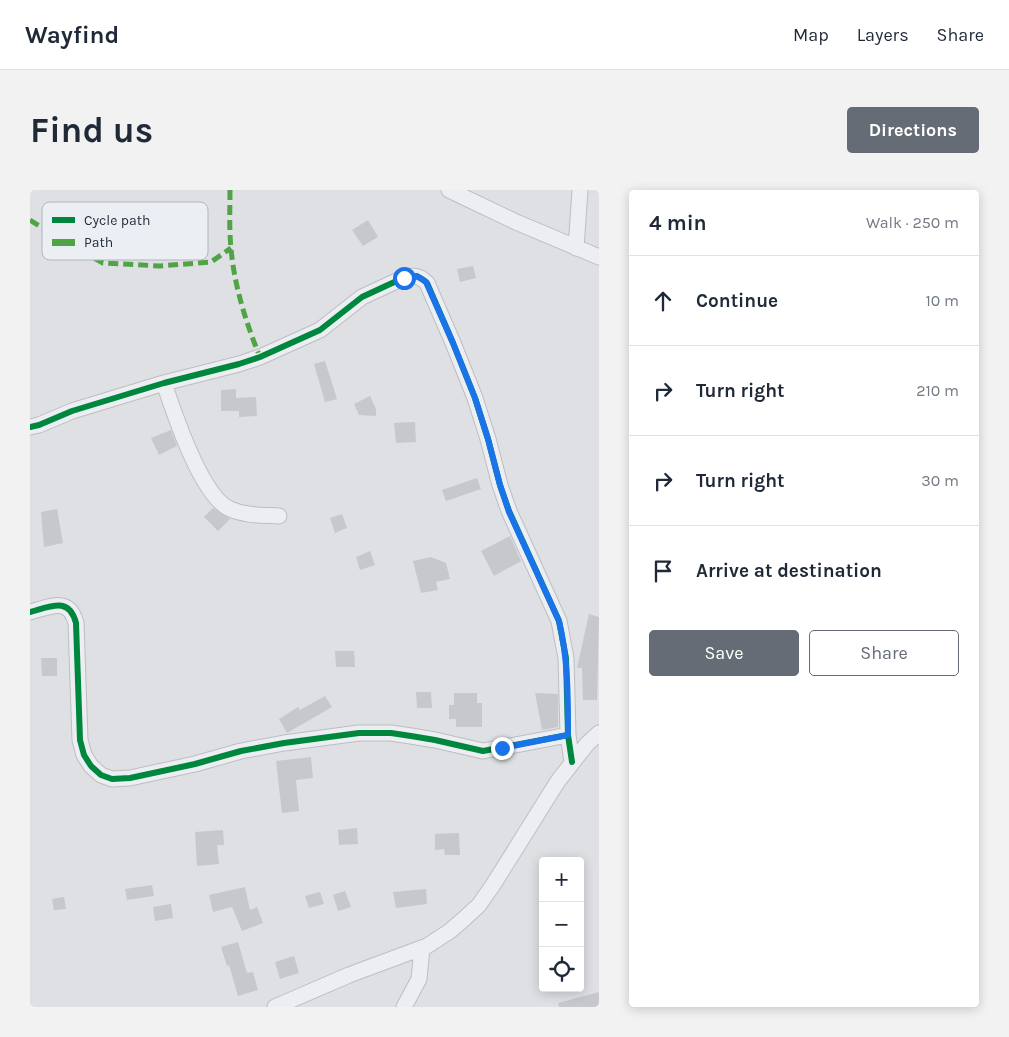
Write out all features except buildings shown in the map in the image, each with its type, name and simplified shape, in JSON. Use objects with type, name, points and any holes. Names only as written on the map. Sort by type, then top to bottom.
[{"type":"street","points":[[449,190],[516,222],[599,257]]},
{"type":"street","points":[[576,248],[580,190]]},
{"type":"street","points":[[30,427],[81,408],[260,357],[320,330],[362,297],[404,278],[411,276],[422,278],[426,282],[453,343],[475,398],[509,512],[559,621],[566,658],[568,735],[572,762]]},
{"type":"street","points":[[164,383],[187,449],[219,501],[229,509],[248,515],[279,516]]},
{"type":"street","points":[[30,612],[57,605],[69,608],[74,614],[76,624],[80,740],[84,755],[91,766],[101,775],[112,779],[139,776],[284,743],[359,733],[391,733],[419,737],[484,751],[568,735]]},
{"type":"street","points":[[275,1007],[422,948],[450,931],[478,905],[498,878],[558,781],[572,762],[599,733]]},
{"type":"street","points":[[404,1007],[419,979],[422,948]]},
{"type":"marked path","points":[[230,190],[230,241],[235,276],[245,317],[260,357]]},
{"type":"marked path","points":[[30,220],[42,228]]},
{"type":"marked path","points":[[98,260],[103,263],[160,266],[211,262],[231,248]]},
{"type":"cycle path","points":[[30,427],[72,411],[164,383],[260,357],[320,330],[362,297],[403,278],[413,276],[421,278],[427,283],[453,343],[475,398],[509,511],[559,621],[566,658],[568,735],[572,762]]},
{"type":"cycle path","points":[[30,612],[51,606],[64,606],[73,615],[76,623],[80,740],[84,755],[91,766],[101,775],[112,779],[130,778],[195,764],[241,751],[359,733],[391,733],[435,740],[483,751],[568,735]]},
{"type":"route","points":[[404,278],[417,276],[426,282],[453,343],[475,398],[509,512],[559,621],[564,640],[568,735],[502,748]]}]
